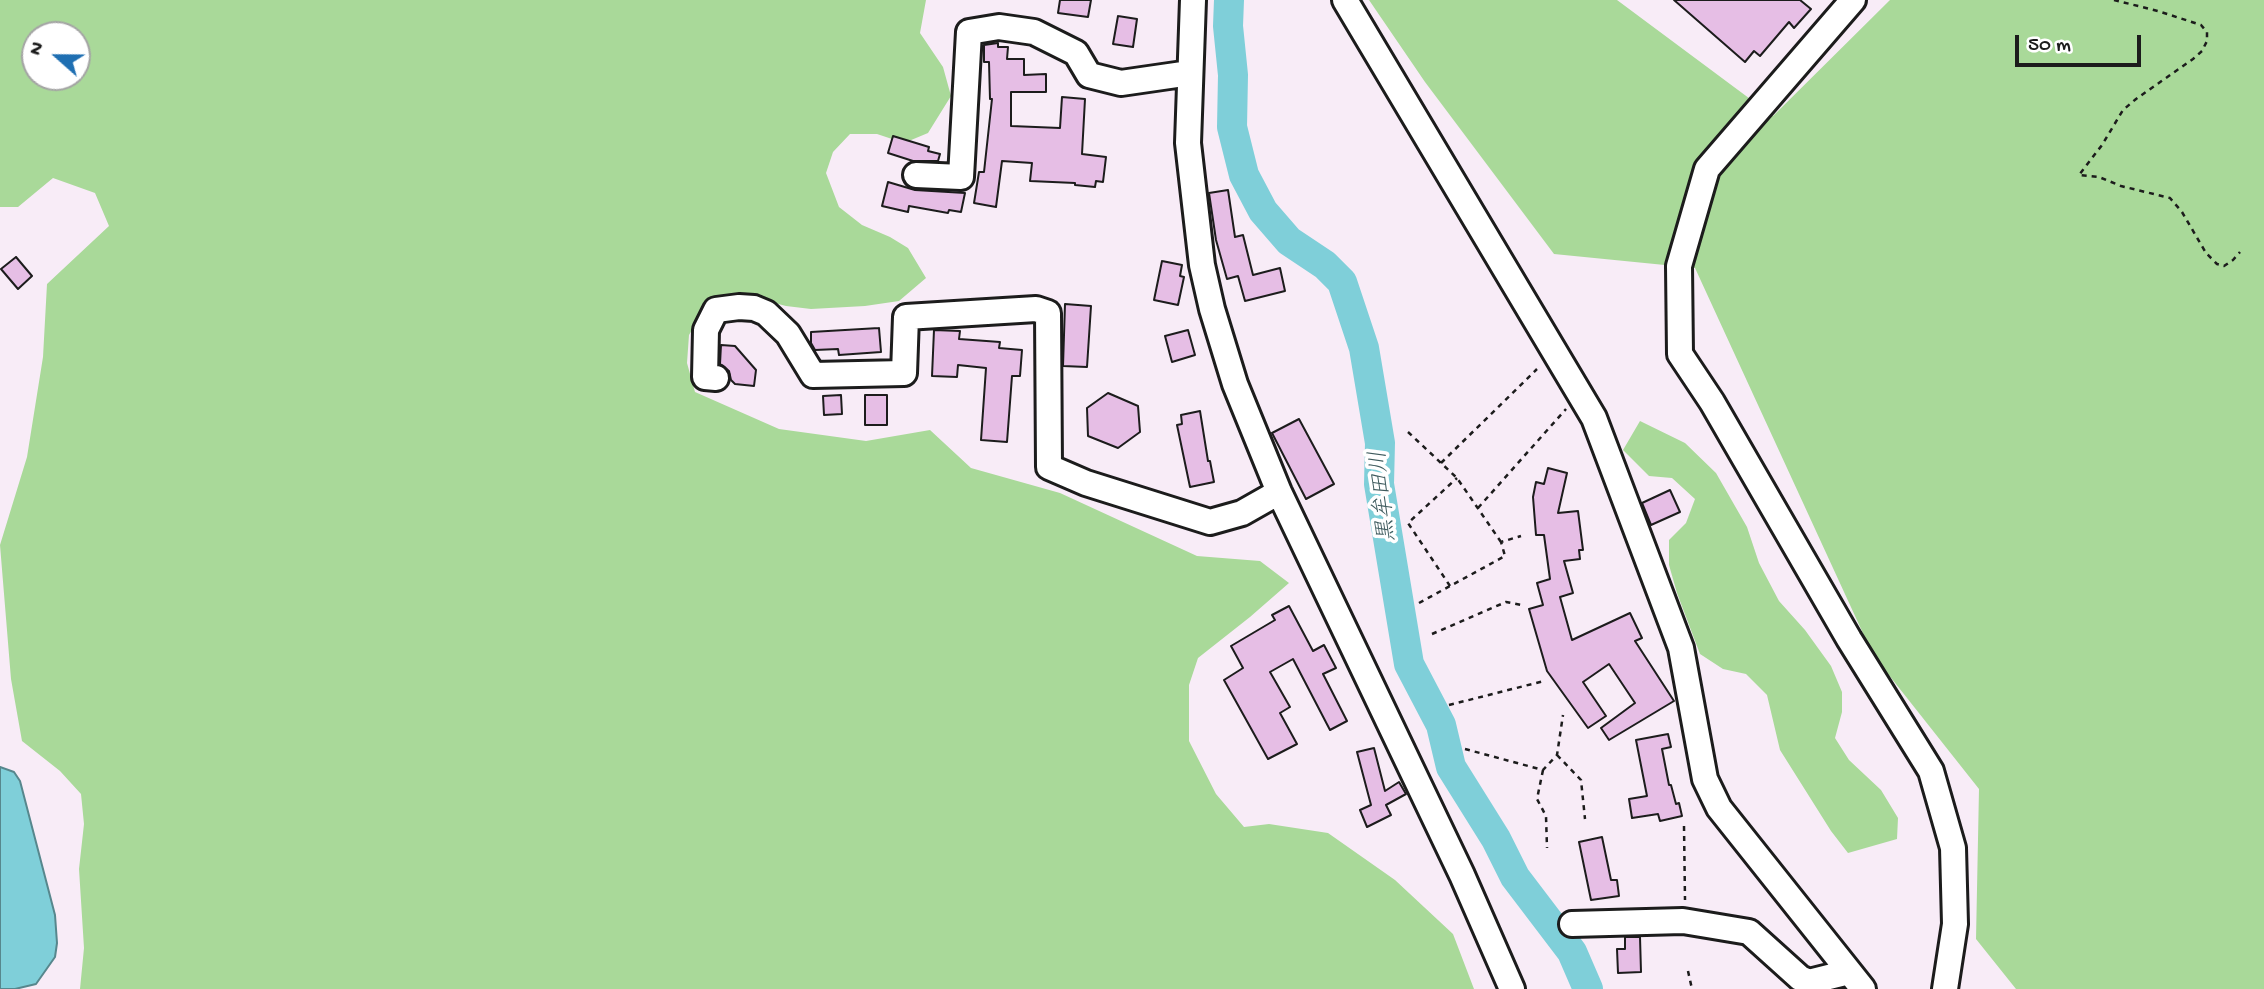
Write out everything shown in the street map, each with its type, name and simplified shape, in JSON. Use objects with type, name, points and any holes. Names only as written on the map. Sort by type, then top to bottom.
[{"type":"street","points":[[1193,0],[1188,143],[1202,265],[1212,309],[1235,384],[1279,492],[1462,875],[1513,989]]},
{"type":"street","points":[[1345,0],[1594,418],[1681,648],[1705,779],[1719,808],[1856,980]]},
{"type":"street","points":[[1853,0],[1707,169],[1679,266],[1680,354],[1712,402],[1849,639],[1931,771],[1953,848],[1955,924],[1945,989]]},
{"type":"street","points":[[916,174],[961,177],[969,33],[999,27],[1034,32],[1076,53],[1089,75],[1121,83],[1190,73]]},
{"type":"street","points":[[716,378],[705,377],[706,330],[716,310],[740,307],[754,308],[766,313],[788,334],[813,375],[904,373],[906,317],[1036,309],[1048,313],[1049,467],[1086,483],[1210,522],[1242,513],[1279,492]]},
{"type":"street","points":[[1572,924],[1683,921],[1749,932],[1800,978],[1809,982],[1856,980]]},
{"type":"path","points":[[2114,0],[2201,25],[2207,32],[2207,41],[2193,60],[2123,110],[2080,175],[2099,177],[2121,186],[2170,198],[2182,212],[2206,253],[2217,264],[2224,266],[2240,252]]},
{"type":"path","points":[[1441,463],[1537,369]]},
{"type":"path","points":[[1478,508],[1571,404]]},
{"type":"path","points":[[1408,432],[1457,478],[1501,542],[1505,556],[1419,603]]},
{"type":"path","points":[[1450,586],[1408,523],[1457,478]]},
{"type":"path","points":[[1501,542],[1521,536]]},
{"type":"path","points":[[1432,634],[1506,602],[1522,605]]},
{"type":"path","points":[[1450,705],[1544,681]]},
{"type":"path","points":[[1547,848],[1546,816],[1537,799],[1543,770],[1557,755],[1563,715]]},
{"type":"path","points":[[1465,749],[1543,770]]},
{"type":"path","points":[[1557,755],[1581,779],[1585,819]]},
{"type":"path","points":[[1684,826],[1685,910]]},
{"type":"path","points":[[1688,971],[1692,989]]},
{"type":"green space","points":[[0,0],[926,0],[920,33],[943,67],[951,96],[928,133],[904,143],[877,134],[850,134],[833,152],[826,173],[839,207],[862,225],[908,248],[926,278],[899,301],[865,306],[811,309],[786,306],[748,296],[710,299],[689,335],[687,363],[695,392],[779,429],[866,441],[930,430],[971,468],[1060,493],[1197,556],[1260,561],[1289,583],[1198,658],[1189,685],[1189,741],[1216,794],[1244,827],[1269,824],[1328,833],[1395,880],[1453,934],[1474,989],[80,989],[84,948],[79,869],[84,824],[81,794],[60,771],[22,741],[11,679],[0,545],[27,457],[43,357],[47,284],[109,226],[95,193],[53,178],[18,207],[0,207]]},
{"type":"green space","points":[[1369,0],[1617,0],[1773,116],[1890,0],[2264,0],[2264,989],[2016,989],[1976,939],[1979,789],[1873,655],[1695,268],[1554,254],[1425,82]]},
{"type":"green space","points":[[1640,421],[1685,443],[1716,473],[1747,527],[1759,563],[1779,601],[1805,630],[1831,666],[1842,692],[1842,712],[1835,738],[1849,760],[1881,790],[1898,818],[1897,839],[1848,853],[1780,750],[1767,695],[1746,674],[1723,669],[1700,654],[1669,565],[1669,540],[1686,523],[1695,499],[1672,478],[1649,476],[1623,450]]},
{"type":"water","points":[[0,767],[14,772],[20,781],[55,915],[57,943],[55,957],[36,984],[15,989],[0,989]]},
{"type":"building","points":[[1060,0],[1091,0],[1088,17],[1058,13]]},
{"type":"building","points":[[1674,0],[1800,0],[1811,9],[1794,28],[1789,22],[1760,56],[1754,51],[1745,62]]},
{"type":"building","points":[[1118,16],[1137,19],[1133,47],[1113,44]]},
{"type":"building","points":[[998,43],[998,47],[1008,47],[1007,59],[1024,59],[1024,75],[1046,74],[1046,92],[1011,92],[1011,126],[1060,128],[1062,97],[1085,99],[1082,154],[1106,157],[1103,182],[1096,181],[1095,187],[1075,183],[1030,181],[1032,163],[1002,161],[996,207],[974,203],[979,172],[984,172],[992,99],[989,62],[984,62],[984,45]]},
{"type":"building","points":[[893,136],[929,147],[928,151],[940,154],[938,161],[913,161],[888,153]]},
{"type":"building","points":[[888,182],[915,190],[965,193],[961,212],[949,210],[948,213],[909,206],[908,212],[882,206]]},
{"type":"building","points":[[1228,190],[1235,237],[1243,235],[1253,275],[1280,268],[1285,291],[1245,301],[1238,276],[1227,279],[1216,240],[1209,193]]},
{"type":"building","points":[[16,257],[32,276],[18,289],[1,269]]},
{"type":"building","points":[[1162,261],[1182,265],[1180,276],[1184,277],[1178,305],[1154,300]]},
{"type":"building","points":[[1065,304],[1091,306],[1087,367],[1063,366]]},
{"type":"building","points":[[879,328],[881,352],[839,355],[838,349],[815,350],[811,343],[811,332]]},
{"type":"building","points":[[934,330],[960,331],[959,339],[1000,342],[999,348],[1022,350],[1020,376],[1012,376],[1007,442],[981,440],[986,368],[958,365],[957,377],[932,376]]},
{"type":"building","points":[[1188,330],[1195,355],[1172,362],[1165,336]]},
{"type":"building","points":[[721,345],[735,346],[756,370],[754,386],[735,384],[731,380],[729,371],[720,364]]},
{"type":"building","points":[[1108,393],[1138,406],[1140,432],[1118,448],[1088,436],[1087,408]]},
{"type":"building","points":[[841,395],[842,414],[824,415],[823,396]]},
{"type":"building","points":[[865,395],[887,395],[887,425],[865,425]]},
{"type":"building","points":[[1200,411],[1214,482],[1190,487],[1177,425],[1182,424],[1181,415]]},
{"type":"building","points":[[1299,419],[1334,484],[1306,499],[1272,433]]},
{"type":"building","points":[[1548,468],[1567,473],[1558,513],[1578,511],[1583,550],[1579,550],[1580,559],[1564,561],[1573,593],[1560,597],[1572,640],[1630,613],[1642,638],[1635,641],[1674,701],[1609,740],[1601,728],[1635,703],[1609,664],[1583,682],[1606,716],[1588,728],[1547,671],[1529,609],[1543,605],[1537,583],[1550,579],[1544,535],[1536,535],[1533,497],[1536,482],[1544,484]]},
{"type":"building","points":[[1670,490],[1680,512],[1651,525],[1642,503]]},
{"type":"building","points":[[1289,606],[1313,651],[1324,645],[1336,668],[1323,674],[1347,721],[1330,730],[1293,659],[1270,672],[1290,707],[1280,713],[1297,744],[1268,759],[1224,680],[1243,668],[1231,646],[1275,620],[1272,615]]},
{"type":"building","points":[[1668,734],[1671,747],[1662,749],[1669,785],[1676,804],[1679,803],[1682,816],[1660,821],[1658,814],[1632,818],[1629,799],[1647,796],[1636,740]]},
{"type":"building","points":[[1374,748],[1385,791],[1399,782],[1406,794],[1386,805],[1391,815],[1367,827],[1360,810],[1371,805],[1357,752]]},
{"type":"building","points":[[1602,837],[1611,880],[1617,880],[1619,896],[1591,900],[1579,842]]},
{"type":"building","points":[[1625,937],[1640,937],[1641,972],[1618,973],[1617,949],[1625,949]]},
{"type":"waterway","name":"黒牟田川","points":[[1229,0],[1228,26],[1233,75],[1232,127],[1244,175],[1263,211],[1289,241],[1325,265],[1342,282],[1364,348],[1380,443],[1379,484],[1409,664],[1441,725],[1451,767],[1496,839],[1515,877],[1572,952],[1588,989]]}]
